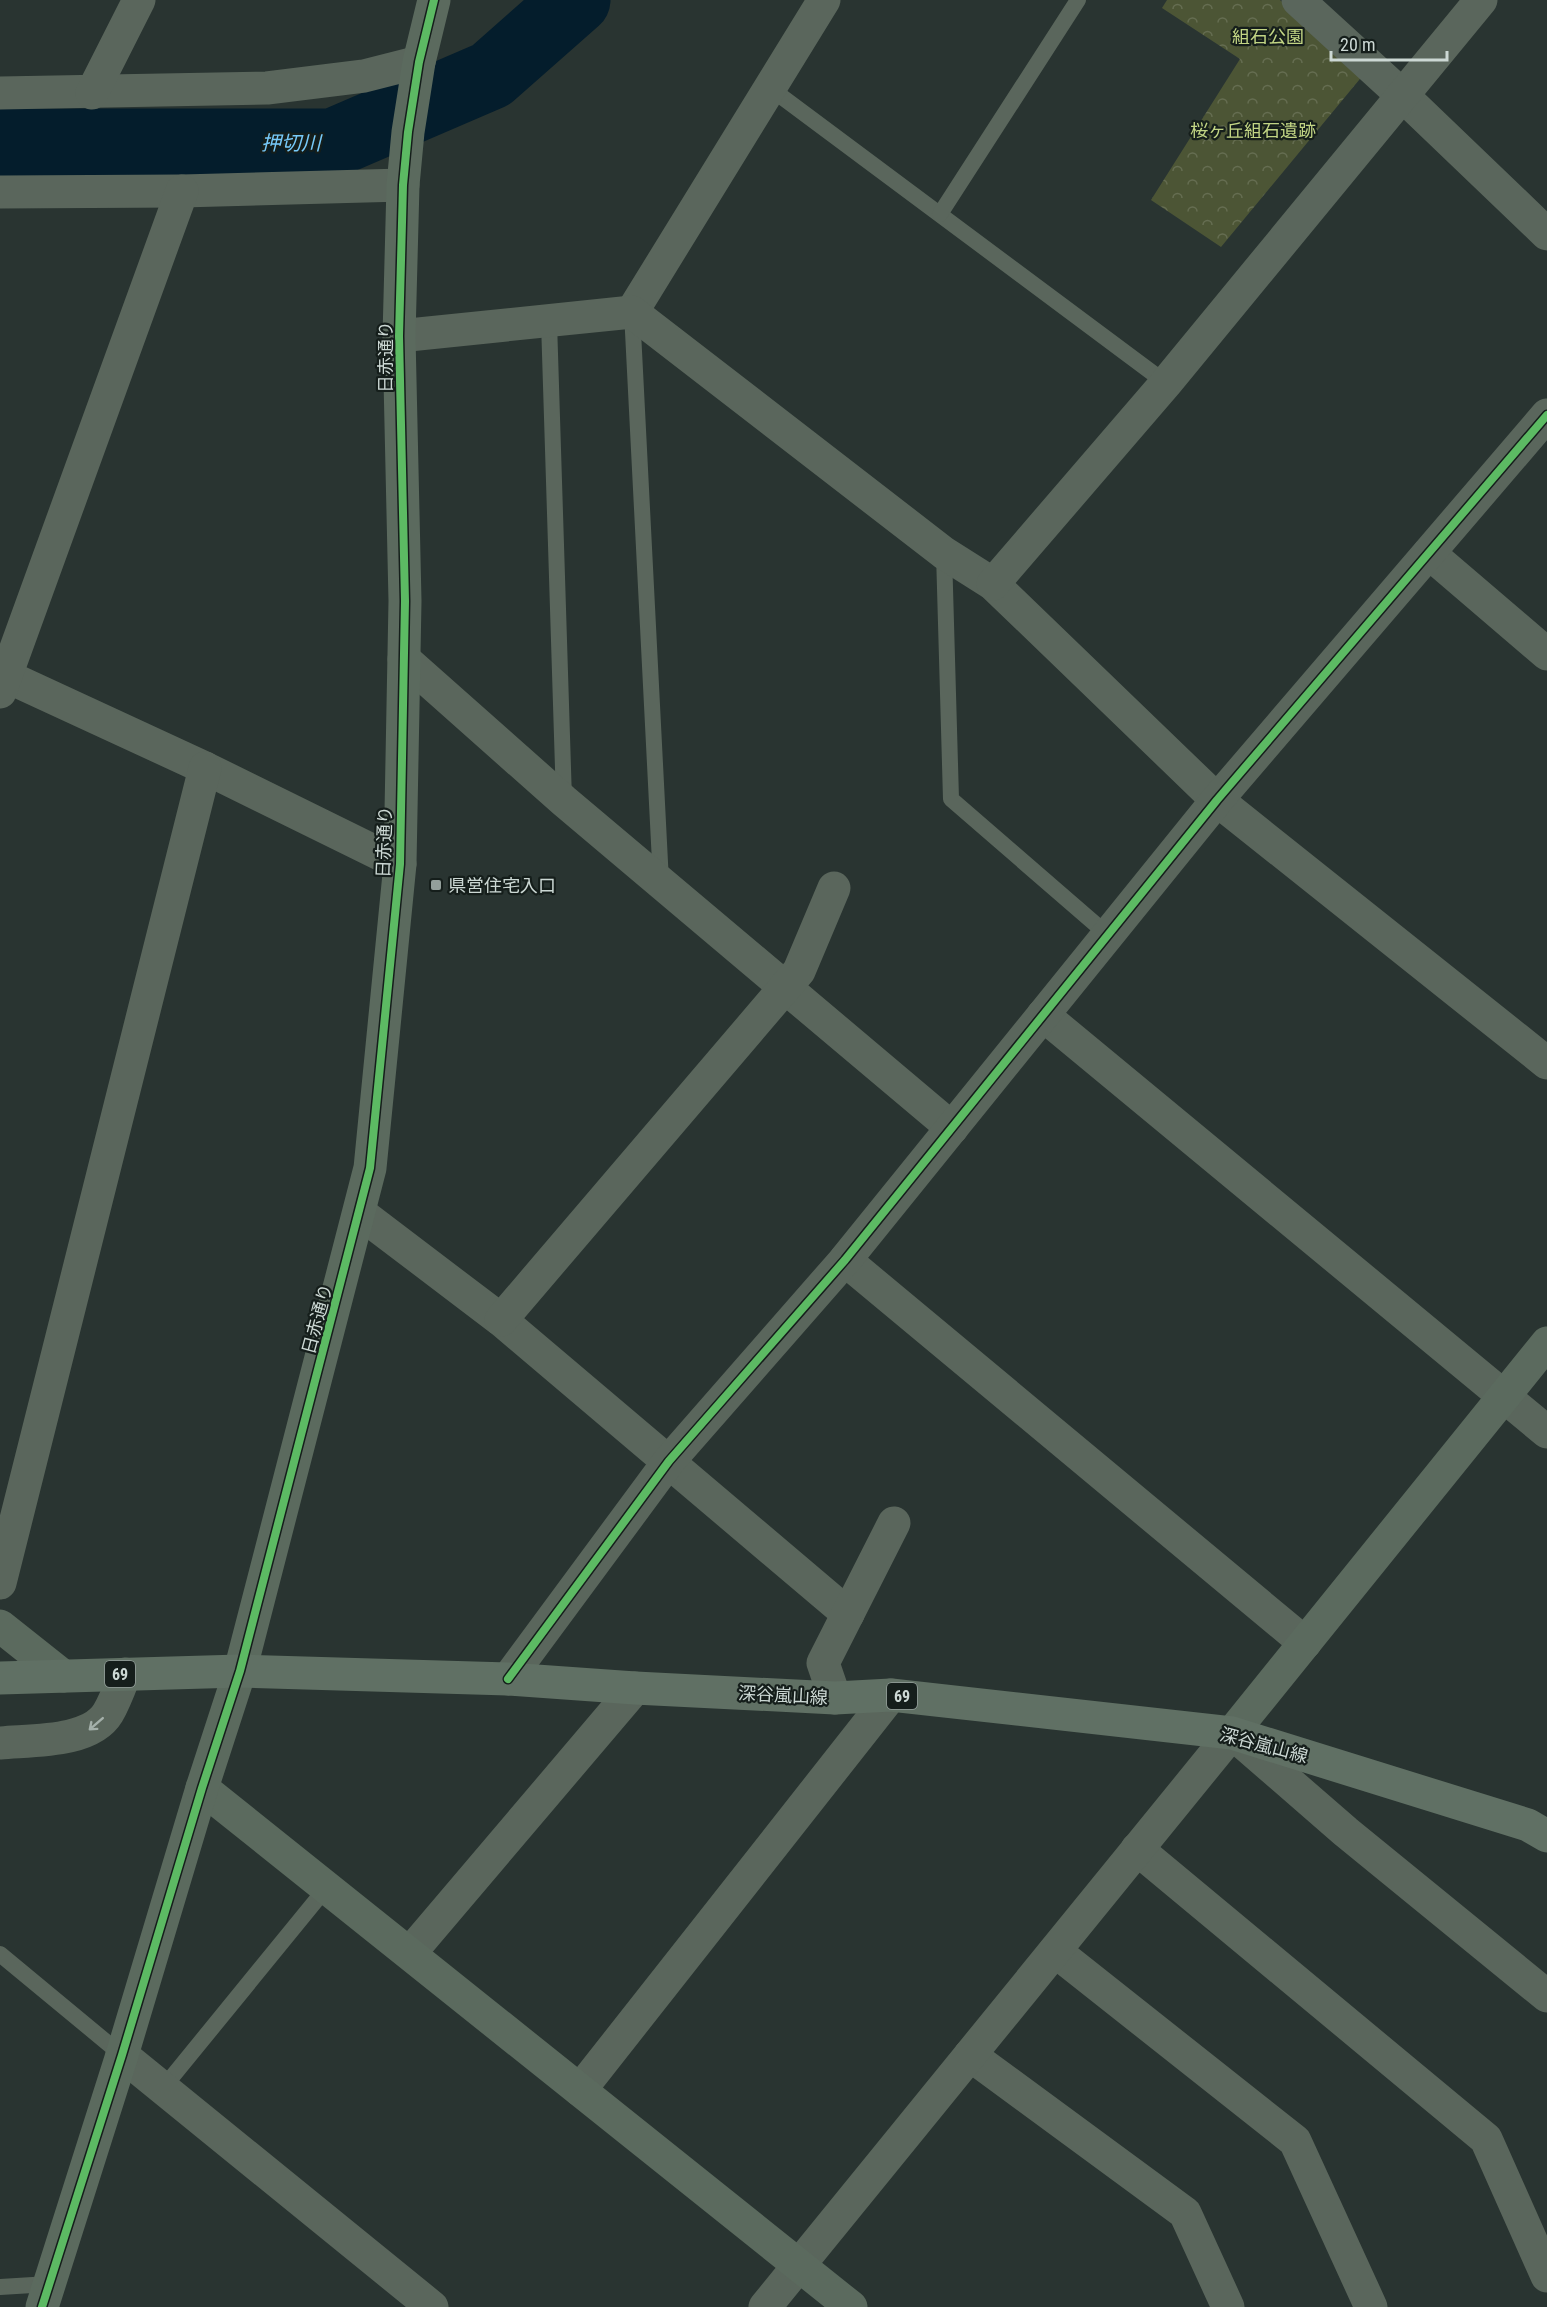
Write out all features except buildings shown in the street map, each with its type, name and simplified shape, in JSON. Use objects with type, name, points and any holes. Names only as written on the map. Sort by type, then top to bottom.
[{"type":"main road","name":"深谷嵐山線","points":[[0,1678],[240,1671],[508,1679],[835,1698],[891,1695],[1232,1733],[1528,1826],[1547,1836]]},
{"type":"street","points":[[92,93],[139,0]]},
{"type":"street","name":"日赤通り","points":[[46,2295],[240,1671],[370,1168],[400,864],[405,601],[399,336],[403,185],[408,132],[418,72],[434,0]]},
{"type":"street","points":[[632,312],[824,0]]},
{"type":"street","points":[[1298,0],[1403,96],[1547,234]]},
{"type":"street","points":[[993,584],[1166,383],[1481,0]]},
{"type":"street","points":[[0,93],[267,88],[418,72]]},
{"type":"street","points":[[0,192],[182,191],[403,185]]},
{"type":"street","points":[[182,191],[3,684],[205,768],[400,864]]},
{"type":"street","points":[[399,336],[632,312],[944,553],[993,584],[1217,800],[1547,1063]]},
{"type":"street","points":[[508,1679],[669,1461],[845,1260],[1217,800],[1547,415]]},
{"type":"street","points":[[1429,553],[1547,654]]},
{"type":"street","points":[[404,659],[564,801],[952,1128]]},
{"type":"street","points":[[0,1583],[205,768]]},
{"type":"street","points":[[501,1320],[799,971],[834,888]]},
{"type":"street","points":[[1043,1015],[1547,1432]]},
{"type":"street","points":[[360,1213],[501,1320],[848,1614]]},
{"type":"street","points":[[845,1260],[1305,1642]]},
{"type":"street","points":[[765,2307],[1547,1343]]},
{"type":"street","points":[[835,1698],[823,1663],[894,1523]]},
{"type":"street","points":[[0,1626],[63,1676]]},
{"type":"street","points":[[0,1743],[61,1737],[90,1730],[107,1714],[125,1674]]},
{"type":"street","points":[[410,1953],[635,1688]]},
{"type":"street","points":[[580,2090],[891,1695]]},
{"type":"street","points":[[1232,1733],[1346,1832],[1547,1996]]},
{"type":"street","points":[[202,1788],[851,2307]]},
{"type":"street","points":[[1137,1849],[1486,2139],[1547,2276]]},
{"type":"street","points":[[1054,1951],[1295,2141],[1371,2307]]},
{"type":"street","points":[[122,2055],[432,2307]]},
{"type":"street","points":[[970,2055],[1185,2213],[1228,2307]]},
{"type":"lane","points":[[940,214],[1078,0]]},
{"type":"lane","points":[[770,88],[1166,383]]},
{"type":"lane","points":[[632,312],[661,883]]},
{"type":"lane","points":[[549,322],[564,801]]},
{"type":"lane","points":[[944,553],[951,799],[1108,935]]},
{"type":"lane","points":[[163,2088],[327,1887]]},
{"type":"lane","points":[[0,1954],[122,2055]]},
{"type":"lane","points":[[0,2287],[46,2295]]},
{"type":"green space","points":[[1167,0],[1280,0],[1364,74],[1221,247],[1151,200],[1240,59],[1162,8]]},
{"type":"waterway","name":"押切川","points":[[0,143],[333,143],[491,75],[576,0]]},
{"type":"cycle path","points":[[42,2307],[240,1671],[370,1168],[400,864],[405,601],[399,336],[403,185],[408,132],[419,62],[434,0]]},
{"type":"cycle path","points":[[508,1679],[669,1461],[845,1260],[1217,800],[1547,415]]},
{"type":"place","name":"県営住宅入口","points":[[436,885]]},
{"type":"park label","name":"組石公園","points":[[1268,36]]},
{"type":"park label","name":"桜ヶ丘組石遺跡","points":[[1253,130]]}]
